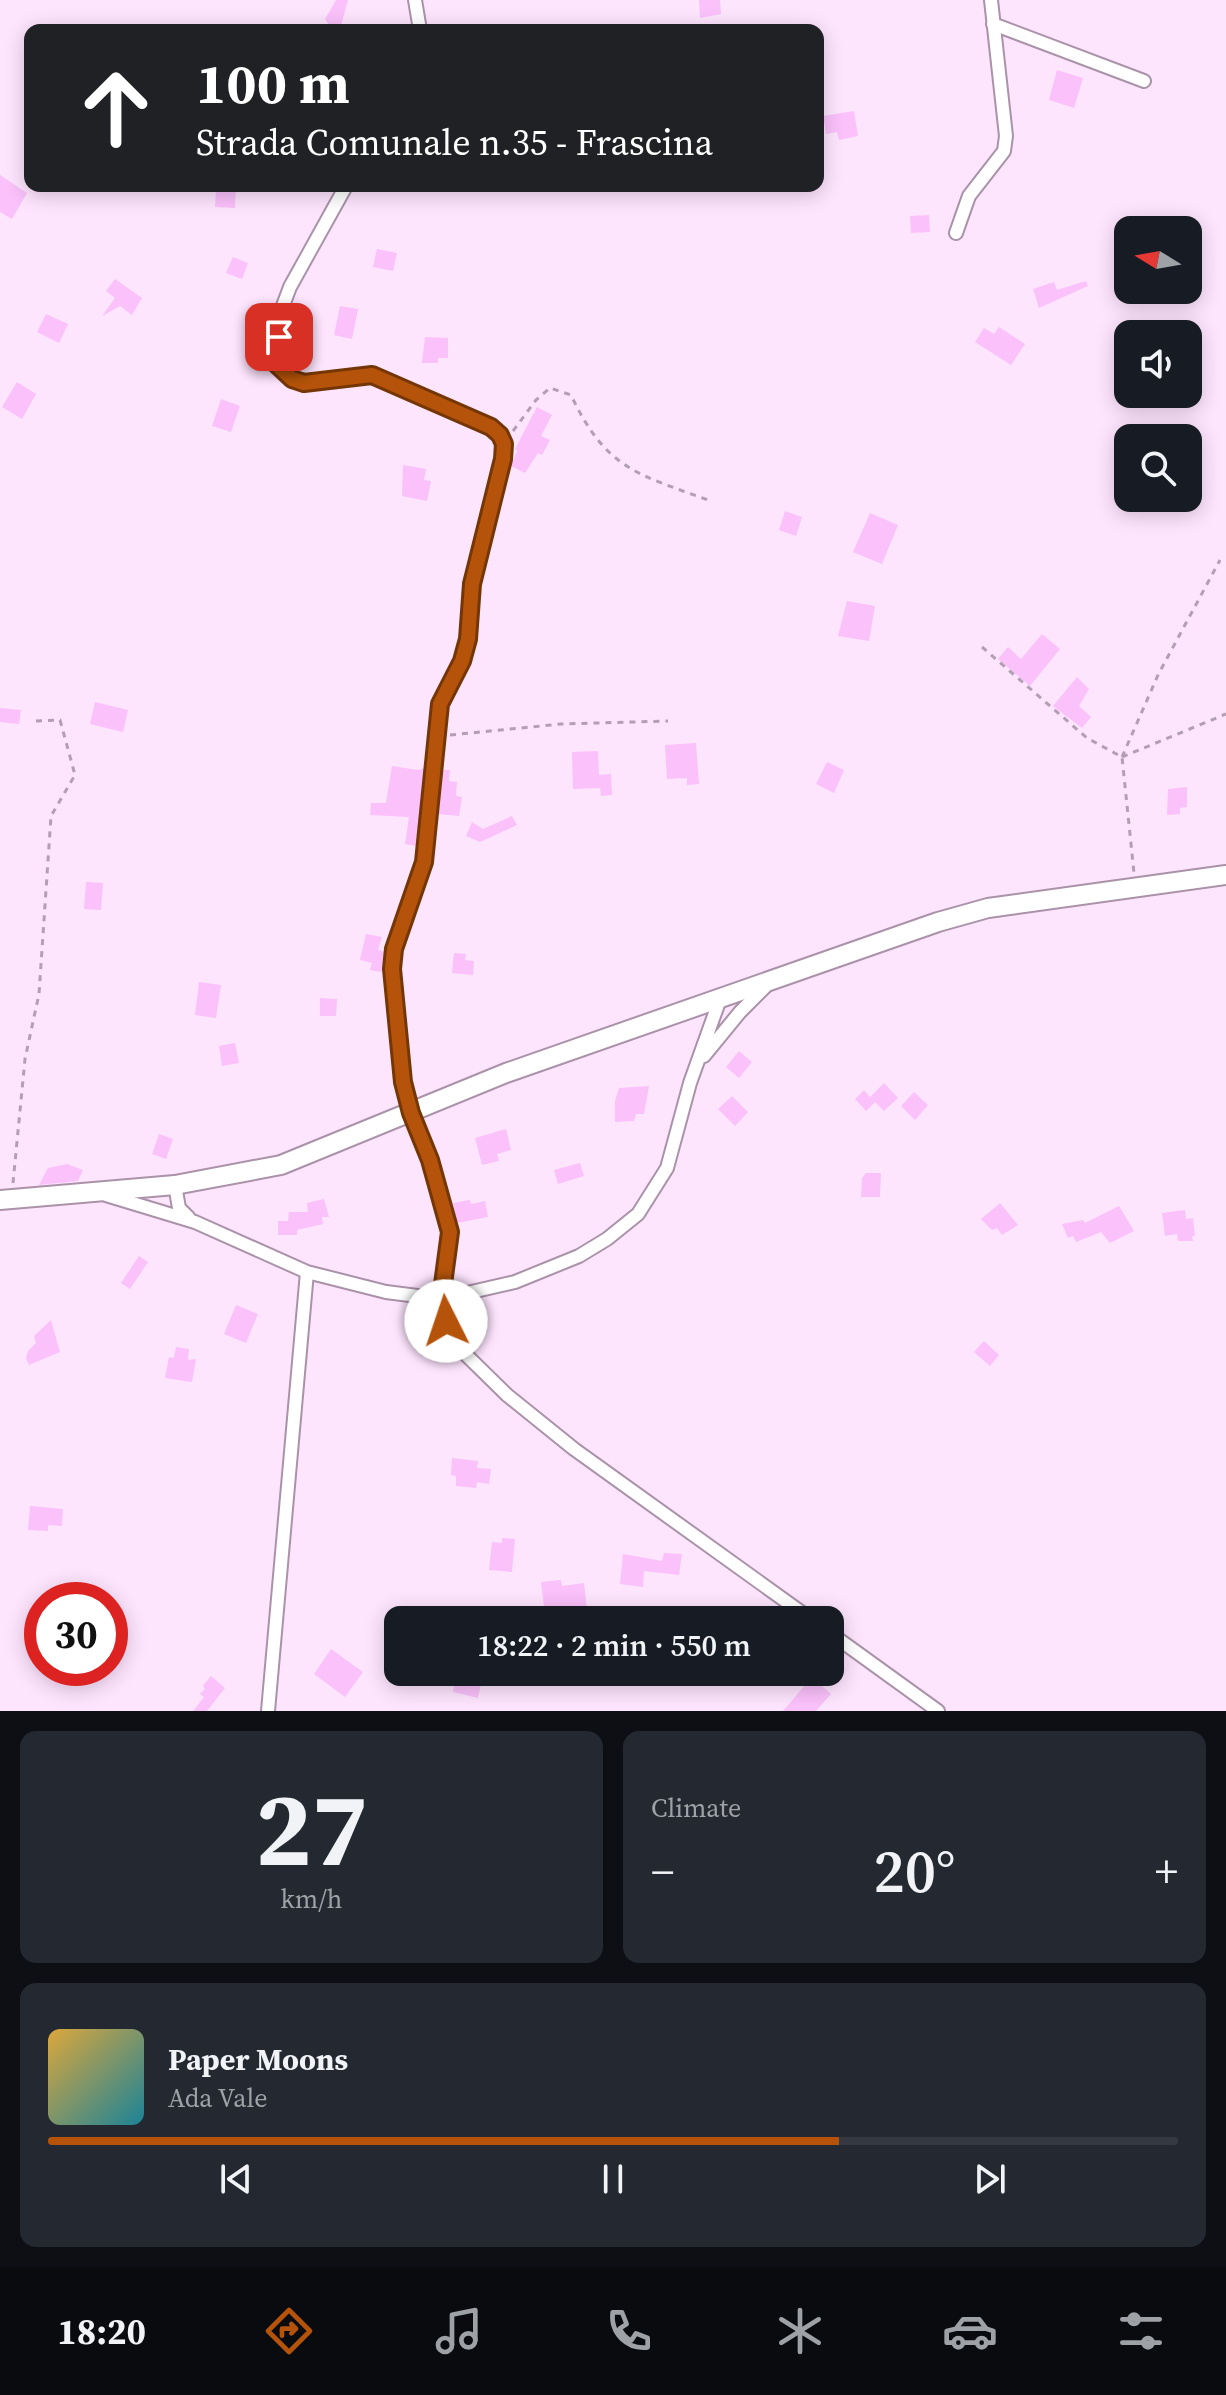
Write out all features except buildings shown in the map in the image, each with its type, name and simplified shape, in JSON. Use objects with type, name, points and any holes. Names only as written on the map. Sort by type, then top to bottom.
[{"type":"main road","points":[[5,1199],[175,1185],[281,1165],[506,1073],[938,922],[988,908],[1226,875]]},
{"type":"street","points":[[415,0],[419,24]]},
{"type":"street","points":[[956,233],[969,196],[1004,151],[1006,136],[991,0]]},
{"type":"street","points":[[993,24],[1144,81]]},
{"type":"street","points":[[343,192],[290,287],[281,311],[276,364],[292,379],[304,383],[372,375],[491,427],[504,444],[495,497],[472,584],[468,639],[462,661],[440,704],[424,862],[393,959],[403,1082],[411,1113],[430,1160],[450,1232],[441,1299],[452,1341],[507,1395],[586,1458],[792,1606]]},
{"type":"street","points":[[690,1083],[707,1050],[771,982]]},
{"type":"street","points":[[99,1193],[195,1222],[307,1272],[386,1292],[441,1299],[515,1282],[579,1256],[638,1214],[667,1168],[690,1083],[720,999]]},
{"type":"street","points":[[175,1185],[179,1208],[195,1222]]},
{"type":"street","points":[[268,1711],[307,1272]]},
{"type":"street","points":[[844,1643],[938,1711]]},
{"type":"path","points":[[504,444],[536,400],[550,388],[571,395],[586,426],[612,457],[644,476],[708,500]]},
{"type":"path","points":[[1135,888],[1122,757],[1158,675],[1220,560]]},
{"type":"path","points":[[982,647],[1087,738],[1122,757]]},
{"type":"path","points":[[1122,757],[1226,714]]},
{"type":"path","points":[[5,1199],[25,1059],[39,994],[51,816],[75,775],[60,720],[35,721]]},
{"type":"path","points":[[438,736],[561,724],[668,721]]},
{"type":"route","points":[[279,337],[276,364],[292,379],[304,383],[372,375],[491,427],[504,444],[495,497],[472,584],[468,639],[462,661],[440,704],[424,862],[394,949],[392,969],[403,1082],[411,1113],[430,1160],[450,1232],[441,1299],[446,1321]]}]
